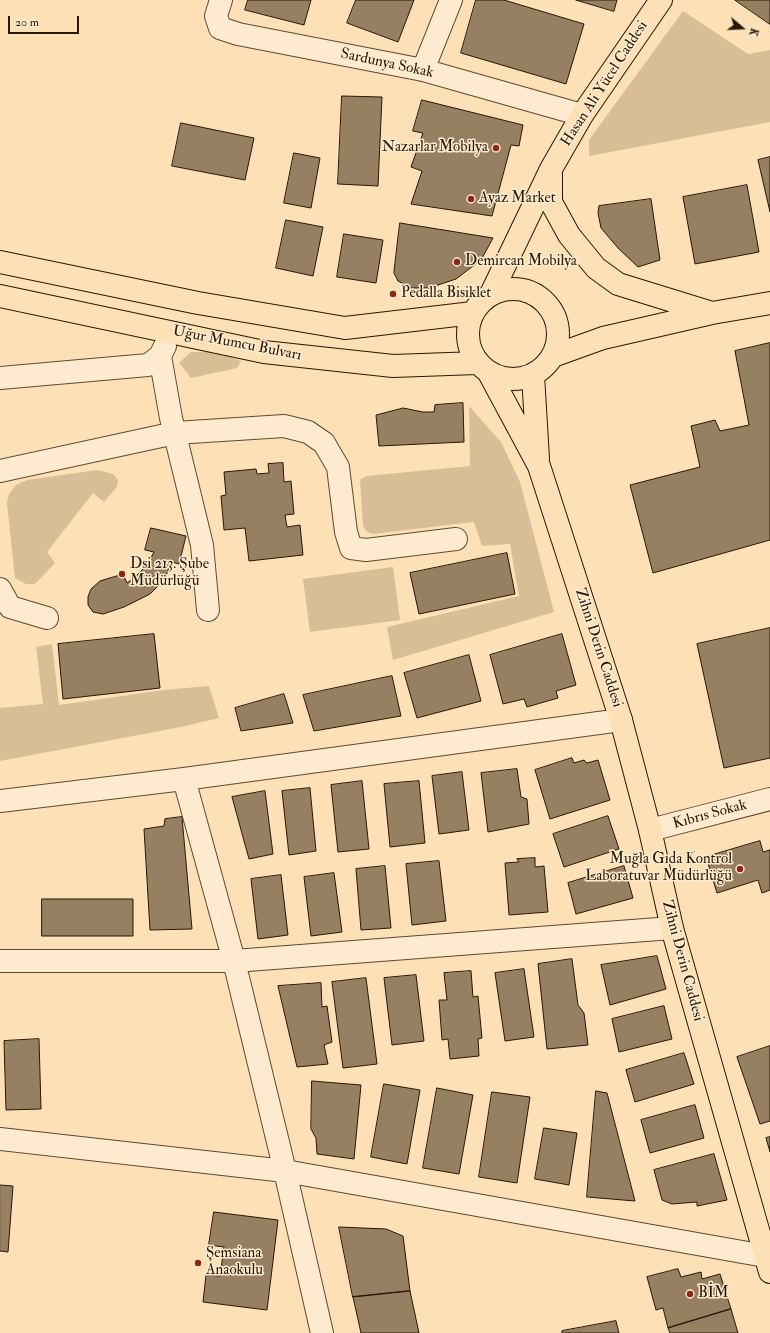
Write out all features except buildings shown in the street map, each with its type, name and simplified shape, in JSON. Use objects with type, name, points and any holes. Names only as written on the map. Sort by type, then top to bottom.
[{"type":"main road","name":"Hasan Ali Yücel Caddesi","points":[[491,294],[551,169],[582,115],[661,0]]},
{"type":"main road","points":[[551,169],[551,202],[569,235],[596,268],[618,284],[712,313]]},
{"type":"main road","points":[[0,262],[198,302],[345,328],[473,314]]},
{"type":"main road","points":[[483,368],[503,379],[518,379],[533,375],[544,367],[553,356],[557,342],[558,327],[553,313],[545,302],[533,293],[519,289],[504,290],[491,294],[480,302],[468,326],[468,339],[471,352],[483,368],[539,466]]},
{"type":"main road","name":"Uğur Mumcu Bulvarı","points":[[0,296],[264,352],[393,366],[483,368]]},
{"type":"main road","points":[[553,356],[603,338],[712,313],[770,303]]},
{"type":"main road","points":[[533,375],[539,466]]},
{"type":"main road","name":"Zihni Derin Caddesi","points":[[539,466],[621,720],[650,830],[672,928],[768,1261]]},
{"type":"street","name":"Sardunya Sokak","points":[[221,0],[216,16],[220,28],[238,34],[423,70],[582,115]]},
{"type":"street","points":[[423,70],[450,0]]},
{"type":"street","points":[[0,378],[148,365],[160,356],[172,332]]},
{"type":"street","points":[[160,356],[175,433],[202,544],[208,610]]},
{"type":"street","points":[[0,471],[175,433],[284,426],[308,432],[324,443],[338,467],[346,532],[351,548],[366,550],[456,539]]},
{"type":"street","points":[[0,589],[10,607],[47,618]]},
{"type":"street","points":[[0,801],[184,779],[621,720]]},
{"type":"street","points":[[184,779],[234,961],[285,1171],[322,1333]]},
{"type":"street","name":"Kıbrıs Sokak","points":[[650,830],[770,799]]},
{"type":"street","points":[[0,961],[234,961],[672,928]]},
{"type":"street","points":[[0,1139],[285,1171],[768,1261]]},
{"type":"shaded area","points":[[683,11],[748,54],[770,50],[770,122],[589,156],[589,140]]},
{"type":"shaded area","points":[[191,352],[216,352],[241,361],[237,368],[191,378],[179,363]]},
{"type":"shaded area","points":[[469,406],[501,442],[520,482],[554,612],[393,660],[387,627],[519,596],[510,544],[482,546],[474,522],[373,534],[367,532],[363,526],[360,480],[366,476],[470,466]]},
{"type":"shaded area","points":[[98,470],[113,474],[118,480],[117,487],[104,502],[93,493],[47,552],[55,563],[35,584],[26,584],[15,578],[7,503],[9,494],[16,485],[27,480]]},
{"type":"shaded area","points":[[393,567],[400,620],[310,632],[303,579]]},
{"type":"shaded area","points":[[52,644],[59,705],[164,690],[209,686],[219,718],[181,727],[0,761],[0,708],[43,704],[36,647]]},
{"type":"place","name":"Nazarlar Mobilya","points":[[496,148]]},
{"type":"place","name":"Ayaz Market","points":[[471,199]]},
{"type":"place","name":"Demircan Mobilya","points":[[457,262]]},
{"type":"place","name":"Pedalla Bisiklet","points":[[393,294]]},
{"type":"place","name":"Dsi 213. Şube Müdürlüğü","points":[[122,574]]},
{"type":"place","name":"Muğla Gıda Kontrol Laboratuvar Müdürlüğü","points":[[740,869]]},
{"type":"place","name":"Şemsiana Anaokulu","points":[[198,1263]]},
{"type":"place","name":"BİM","points":[[690,1294]]}]
